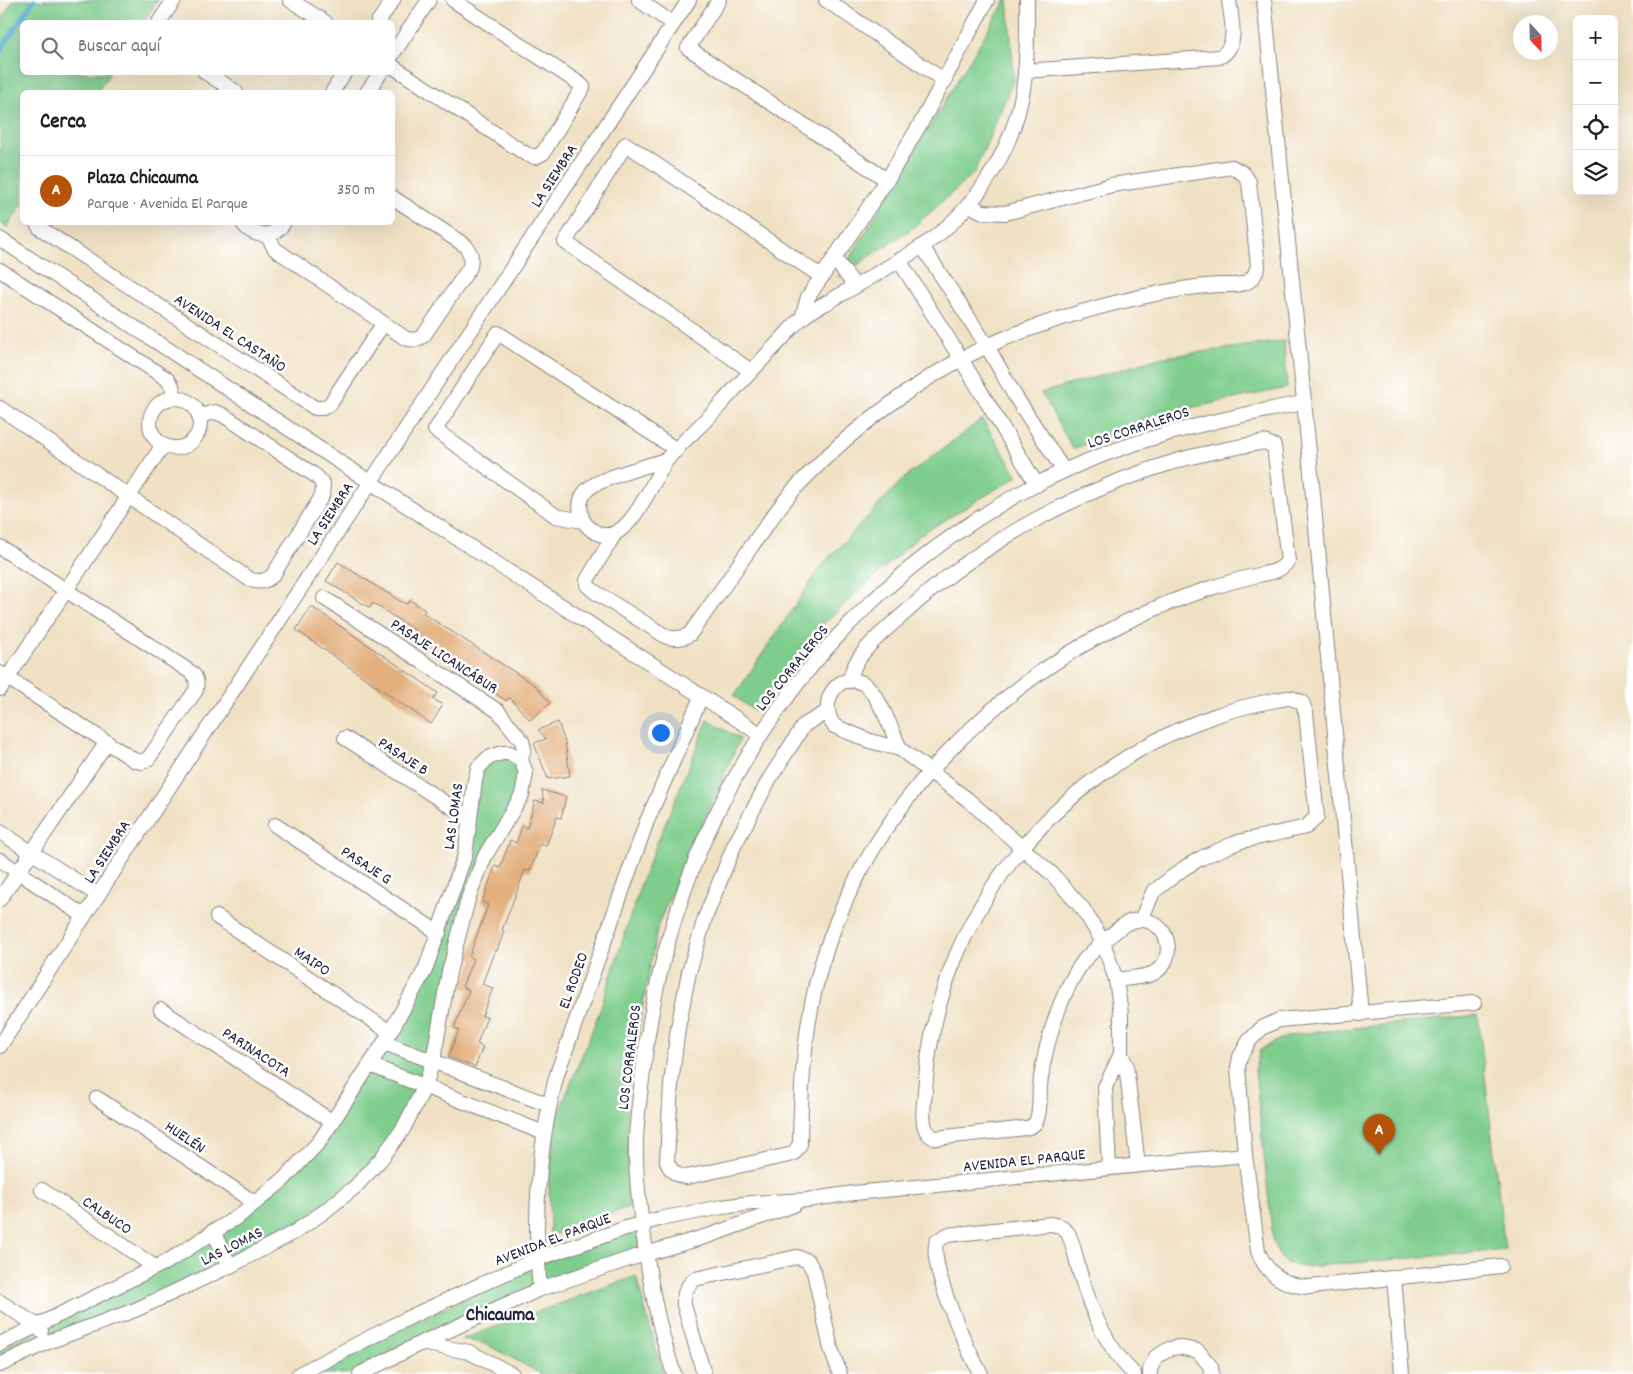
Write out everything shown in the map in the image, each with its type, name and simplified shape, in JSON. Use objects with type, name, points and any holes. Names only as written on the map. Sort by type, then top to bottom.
[{"type":"street","points":[[160,20],[174,0]]},
{"type":"street","points":[[290,0],[322,20]]},
{"type":"street","points":[[379,20],[393,0]]},
{"type":"street","points":[[395,50],[428,0]]},
{"type":"street","points":[[395,68],[526,154],[535,157],[544,153],[583,88],[580,84],[453,0]]},
{"type":"street","points":[[639,0],[673,24]]},
{"type":"street","name":"LA SIEMBRA","points":[[0,1046],[689,0]]},
{"type":"street","points":[[719,0],[688,48],[887,180]]},
{"type":"street","points":[[826,0],[945,81]]},
{"type":"street","points":[[802,318],[808,297],[887,180],[945,81],[987,0]]},
{"type":"street","points":[[969,205],[983,212],[1005,213],[1112,185],[1227,168],[1241,171],[1249,182],[1258,266],[1253,277],[1248,282],[1241,284],[1195,286],[1133,298],[1090,309],[1035,327],[987,346],[961,359],[917,386],[838,446],[798,485],[768,523],[690,634],[686,636],[667,637],[595,592],[587,585],[589,575],[614,535],[628,524],[672,454],[802,318],[922,246],[969,205],[987,180],[1005,148],[1014,125],[1021,99],[1025,71],[1027,0]]},
{"type":"street","points":[[1025,71],[1218,57],[1228,50],[1233,40],[1229,0]]},
{"type":"street","points":[[1264,0],[1362,1014]]},
{"type":"street","points":[[210,75],[233,90]]},
{"type":"street","points":[[333,90],[343,75]]},
{"type":"street","points":[[368,90],[379,75]]},
{"type":"street","points":[[751,371],[565,242],[626,144],[822,277]]},
{"type":"street","points":[[267,235],[275,249],[383,324],[405,338],[414,340],[424,335],[470,267],[471,256],[466,246],[395,199]]},
{"type":"street","name":"AVENIDA EL CASTAÑO","points":[[38,225],[315,408],[323,408],[330,404],[383,324]]},
{"type":"street","points":[[245,225],[254,234],[267,235],[277,231],[282,225]]},
{"type":"street","points":[[0,238],[370,482],[760,734]]},
{"type":"street","points":[[922,246],[987,346],[1015,396],[1064,471]]},
{"type":"street","points":[[835,259],[855,286]]},
{"type":"street","points":[[899,260],[1036,485]]},
{"type":"street","points":[[0,270],[167,379],[172,386],[175,398]]},
{"type":"street","points":[[583,521],[556,516],[435,430],[498,333],[672,454]]},
{"type":"street","points":[[167,399],[183,399],[196,409],[199,416],[198,432],[194,439],[179,447],[171,448],[163,445],[156,440],[152,433],[150,416],[154,408],[167,399]]},
{"type":"street","name":"LOS CORRALEROS","points":[[642,1223],[638,1191],[636,1139],[646,1041],[663,957],[688,876],[730,786],[760,734],[821,655],[885,590],[946,540],[992,510],[1036,485],[1064,471],[1114,451],[1197,425],[1304,403]]},
{"type":"street","points":[[0,408],[249,579],[261,582],[273,575],[322,496],[323,484],[316,476],[223,415],[215,412],[199,416]]},
{"type":"street","points":[[827,712],[804,725],[770,778],[734,846],[705,918],[687,982],[674,1056],[667,1162],[676,1174],[687,1177],[790,1155],[798,1149],[800,1144],[802,1082],[808,1029],[826,948],[850,892],[878,840],[929,771],[997,705],[1036,676],[1092,640],[1126,622],[1183,597],[1279,570],[1288,561],[1274,446],[1264,442],[1224,449],[1144,472],[1082,497],[1030,523],[970,561],[913,605],[861,655],[854,666],[850,681]]},
{"type":"street","points":[[0,547],[66,590],[192,673],[196,679],[196,690],[145,761],[134,760],[3,680],[66,590],[163,445]]},
{"type":"street","points":[[614,535],[603,536],[591,530],[583,521],[580,501],[587,489],[672,454]]},
{"type":"street","name":"PASAJE LICANCÁBUR","points":[[324,598],[498,711],[522,741],[524,749],[521,760]]},
{"type":"street","points":[[900,749],[889,722],[872,693],[863,684],[850,681],[837,686],[832,691],[829,697],[827,712],[834,726],[870,742],[900,749],[967,799],[1053,875],[1094,925],[1103,942],[1116,980],[1121,1012],[1121,1054],[1126,1065],[1138,1165]]},
{"type":"street","name":"EL RODEO","points":[[540,1289],[537,1259],[539,1194],[544,1133],[556,1074],[647,822],[701,697]]},
{"type":"street","points":[[1116,980],[1153,973],[1161,967],[1167,958],[1168,943],[1162,930],[1151,921],[1133,920],[1123,925],[1103,942],[1079,967],[1058,1009],[1046,1050],[1040,1085],[1038,1117],[1034,1124],[1026,1128],[936,1138],[929,1134],[925,1127],[925,1078],[936,1016],[945,985],[956,956],[981,906],[1002,872],[1022,847],[1059,808],[1088,783],[1113,765],[1167,735],[1195,723],[1254,705],[1290,698],[1302,702],[1306,713],[1317,817],[1306,827],[1238,842],[1201,858],[1152,892],[1141,920]]},
{"type":"street","name":"PASAJE B","points":[[345,738],[470,819]]},
{"type":"street","points":[[0,899],[107,742]]},
{"type":"street","name":"LAS LOMAS","points":[[0,1344],[170,1260],[240,1215],[283,1180],[319,1142],[387,1038],[425,970],[440,933],[465,855],[476,774],[482,763],[488,758],[502,753],[510,753],[521,760],[526,773],[522,795],[485,856],[469,896],[449,972],[433,1062],[425,1086],[403,1129],[381,1159],[355,1187],[295,1232],[230,1266],[136,1310],[48,1342],[0,1365]]},
{"type":"street","name":"PASAJE G","points":[[275,825],[440,933]]},
{"type":"street","points":[[0,832],[98,895]]},
{"type":"street","points":[[0,860],[84,916]]},
{"type":"street","points":[[454,892],[469,896]]},
{"type":"street","name":"MAIPO","points":[[217,917],[387,1038]]},
{"type":"street","points":[[1474,1004],[1279,1020],[1262,1028],[1249,1041],[1240,1057],[1238,1067],[1245,1155],[1256,1243],[1261,1260],[1272,1274],[1290,1284],[1310,1287],[1500,1266]]},
{"type":"street","name":"PARINACOTA","points":[[162,1010],[333,1122]]},
{"type":"street","points":[[387,1038],[433,1062],[549,1105]]},
{"type":"street","points":[[1109,1168],[1105,1087],[1121,1054]]},
{"type":"street","points":[[370,1065],[544,1133]]},
{"type":"street","name":"HUELÉN","points":[[97,1098],[255,1203]]},
{"type":"street","name":"AVENIDA EL PARQUE","points":[[299,1374],[412,1316],[537,1259],[642,1223],[752,1203],[806,1200],[854,1193],[1245,1155]]},
{"type":"street","name":"CALBUCO","points":[[42,1190],[155,1267]]},
{"type":"street","name":"AVENIDA EL PARQUE","points":[[360,1374],[421,1343],[540,1289],[632,1258],[712,1235],[806,1200]]},
{"type":"street","points":[[642,1223],[646,1255],[660,1325],[674,1374]]},
{"type":"street","points":[[981,1374],[966,1346],[944,1288],[934,1250],[937,1241],[947,1235],[1051,1224],[1060,1226],[1068,1233],[1090,1304],[1099,1325],[1121,1361],[1134,1374]]},
{"type":"street","points":[[213,1232],[230,1266]]},
{"type":"street","points":[[704,1374],[684,1305],[684,1295],[688,1286],[695,1279],[797,1256],[808,1261],[814,1272],[831,1349],[840,1374]]},
{"type":"street","points":[[1394,1277],[1402,1374]]},
{"type":"street","points":[[0,1302],[38,1326],[48,1342]]},
{"type":"street","points":[[421,1343],[469,1352],[512,1374]]},
{"type":"street","points":[[1150,1374],[1150,1369],[1156,1357],[1169,1349],[1178,1347],[1198,1351],[1210,1367],[1212,1374]]},
{"type":"green space","points":[[14,0],[158,0],[144,20],[20,20],[20,75],[109,75],[98,90],[20,90],[20,208],[7,228],[0,223],[0,21]]},
{"type":"green space","points":[[1006,0],[1008,0],[1014,79],[974,173],[914,227],[838,278]]},
{"type":"green space","points":[[1284,341],[1287,388],[1170,412],[1073,449],[1041,393],[1163,357]]},
{"type":"green space","points":[[982,419],[1018,476],[920,535],[810,636],[754,711],[734,696],[823,564],[903,479]]},
{"type":"green space","points":[[708,720],[740,739],[658,924],[627,1090],[629,1207],[550,1236],[549,1180],[556,1120],[599,1013],[643,877]]},
{"type":"green space","points":[[510,757],[523,774],[519,794],[482,855],[422,1085],[378,1157],[323,1208],[229,1263],[0,1361],[0,1348],[40,1329],[286,1183],[429,971],[479,782],[486,766]]},
{"type":"green space","points":[[1478,1015],[1505,1250],[1305,1267],[1292,1265],[1284,1261],[1278,1254],[1273,1241],[1255,1070],[1260,1050],[1278,1040],[1296,1034]]},
{"type":"green space","points":[[636,1228],[639,1247],[636,1251],[418,1338],[349,1374],[311,1374],[415,1322],[539,1264]]},
{"type":"green space","points":[[636,1276],[663,1374],[541,1374],[486,1344],[462,1339]]},
{"type":"building","points":[[338,562],[400,601],[407,604],[410,600],[425,610],[423,613],[536,686],[550,703],[530,720],[509,697],[507,701],[425,648],[429,642],[419,636],[420,634],[373,603],[370,608],[326,581]]},
{"type":"building","points":[[311,606],[438,693],[433,699],[443,705],[431,724],[296,630]]},
{"type":"building","points":[[558,722],[565,742],[570,776],[548,779],[534,743],[546,739],[538,730]]},
{"type":"building","points":[[542,790],[566,797],[561,818],[557,817],[546,846],[540,844],[530,871],[525,870],[502,930],[504,931],[497,951],[495,950],[482,984],[493,988],[482,1016],[487,1017],[477,1044],[483,1047],[475,1067],[448,1057],[459,1030],[454,1028],[469,990],[462,987],[473,959],[469,957],[488,905],[482,902],[495,866],[500,868],[510,840],[516,843],[522,826],[527,828],[535,801],[544,803]]},
{"type":"waterway","points":[[21,20],[34,0]]},
{"type":"waterway","points":[[0,51],[20,21]]},
{"type":"place","name":"Plaza Chicauma","points":[[1379,1155]]},
{"type":"district","name":"Chicauma","points":[[500,1313]]}]
